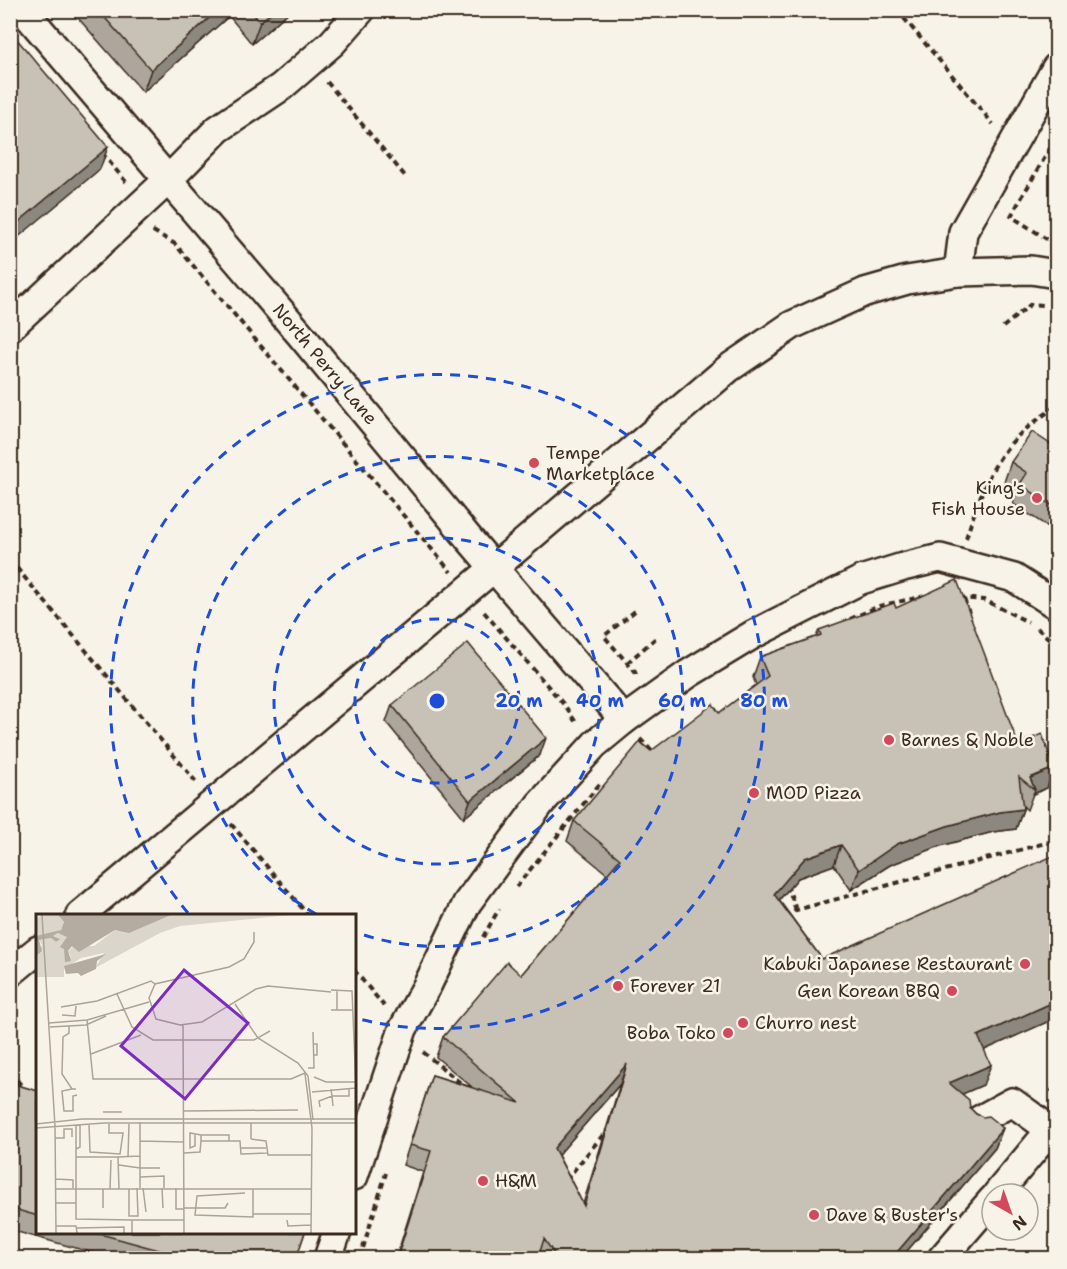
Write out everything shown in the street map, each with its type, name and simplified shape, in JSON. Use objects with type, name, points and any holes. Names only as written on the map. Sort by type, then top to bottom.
[{"type":"lane","name":"North Perry Lane","points":[[23,10],[169,179],[405,459],[470,540],[624,720]]},
{"type":"lane","points":[[10,327],[169,179],[218,129],[281,87],[342,33],[362,10]]},
{"type":"lane","points":[[958,272],[963,232],[1056,68]]},
{"type":"lane","points":[[81,914],[729,368],[792,325],[865,292],[907,280],[958,272],[1031,270],[1056,274]]},
{"type":"lane","points":[[356,1170],[403,1029],[428,984],[467,903],[540,804],[595,744],[624,720],[688,674],[753,634],[861,580],[903,567],[940,558],[1014,578],[1056,605]]},
{"type":"lane","points":[[10,973],[36,952]]},
{"type":"lane","points":[[977,1121],[1012,1102],[1054,1127],[1007,1182]]},
{"type":"lane","points":[[942,1258],[980,1214]]},
{"type":"lane","points":[[328,1258],[337,1233]]},
{"type":"path","points":[[897,10],[1000,133]]},
{"type":"path","points":[[326,80],[405,176]]},
{"type":"path","points":[[1056,138],[1011,216],[1056,246]]},
{"type":"path","points":[[97,147],[126,183]]},
{"type":"path","points":[[146,224],[154,233],[176,244],[454,576]]},
{"type":"path","points":[[1003,327],[1030,304],[1056,306]]},
{"type":"path","points":[[965,542],[981,494],[994,465],[1016,438],[1056,406]]},
{"type":"path","points":[[10,560],[202,789]]},
{"type":"path","points":[[849,620],[879,606],[929,595]]},
{"type":"path","points":[[952,598],[984,600],[1032,624],[1056,645]]},
{"type":"path","points":[[964,599],[972,621]]},
{"type":"path","points":[[478,605],[565,706],[583,733]]},
{"type":"path","points":[[635,611],[604,636],[635,672],[639,683]]},
{"type":"path","points":[[627,663],[657,637]]},
{"type":"path","points":[[624,720],[658,758]]},
{"type":"path","points":[[633,749],[650,735]]},
{"type":"path","points":[[1044,763],[1054,780],[1053,841],[1056,847]]},
{"type":"path","points":[[515,888],[608,773]]},
{"type":"path","points":[[225,816],[307,914]]},
{"type":"path","points":[[1053,841],[1056,827]]},
{"type":"path","points":[[781,926],[796,910],[1053,841]]},
{"type":"path","points":[[776,879],[789,891],[796,910]]},
{"type":"path","points":[[479,944],[501,905]]},
{"type":"path","points":[[356,972],[385,1007]]},
{"type":"path","points":[[420,1064],[428,1042]]},
{"type":"path","points":[[423,1052],[466,1088]]},
{"type":"path","points":[[10,1072],[22,1086],[20,1094]]},
{"type":"path","points":[[1051,1092],[1056,1086]]},
{"type":"path","points":[[559,1175],[564,1183],[609,1128]]},
{"type":"path","points":[[360,1258],[388,1167]]},
{"type":"building","points":[[98,10],[218,10],[151,70]]},
{"type":"building","points":[[250,10],[274,10],[260,22]]},
{"type":"building","points":[[10,31],[108,147],[10,229]]},
{"type":"building","points":[[1032,432],[1056,448],[1056,508],[1020,484],[1027,473],[1011,462]]},
{"type":"building","points":[[957,580],[1018,744],[1042,734],[1054,768],[1030,778],[1035,790],[1019,777],[1023,809],[1000,812],[947,826],[897,844],[859,870],[841,845],[805,858],[774,894],[822,959],[1055,855],[1056,1001],[978,1036],[991,1065],[949,1083],[969,1100],[970,1108],[976,1114],[983,1117],[988,1116],[1003,1128],[892,1258],[557,1258],[544,1239],[538,1258],[397,1258],[431,1151],[410,1145],[432,1075],[520,1103],[443,1037],[507,962],[521,975],[620,859],[574,821],[640,742],[651,751],[713,704],[719,713],[768,676],[760,657],[821,635],[819,630],[894,603],[896,608]],"holes":[[[627,1064],[584,1206],[554,1148]]]},
{"type":"building","points":[[468,643],[546,738],[470,801],[392,705]]},
{"type":"building","points":[[10,1083],[36,1090],[36,1215],[10,1208]]},
{"type":"building","points":[[97,1233],[305,1233],[297,1256],[290,1254],[289,1258],[188,1258]]},
{"type":"place","name":"Tempe Marketplace","points":[[534,463]]},
{"type":"place","name":"King's Fish House","points":[[1037,498]]},
{"type":"place","name":"Barnes & Noble","points":[[889,740]]},
{"type":"place","name":"MOD Pizza","points":[[754,793]]},
{"type":"place","name":"Kabuki Japanese Restaurant","points":[[1025,964]]},
{"type":"place","name":"Forever 21","points":[[618,986]]},
{"type":"place","name":"Gen Korean BBQ","points":[[952,991]]},
{"type":"place","name":"Churro nest","points":[[743,1023]]},
{"type":"place","name":"Boba Toko","points":[[728,1033]]},
{"type":"place","name":"H&M","points":[[483,1181]]},
{"type":"place","name":"Dave & Buster's","points":[[814,1215]]}]
